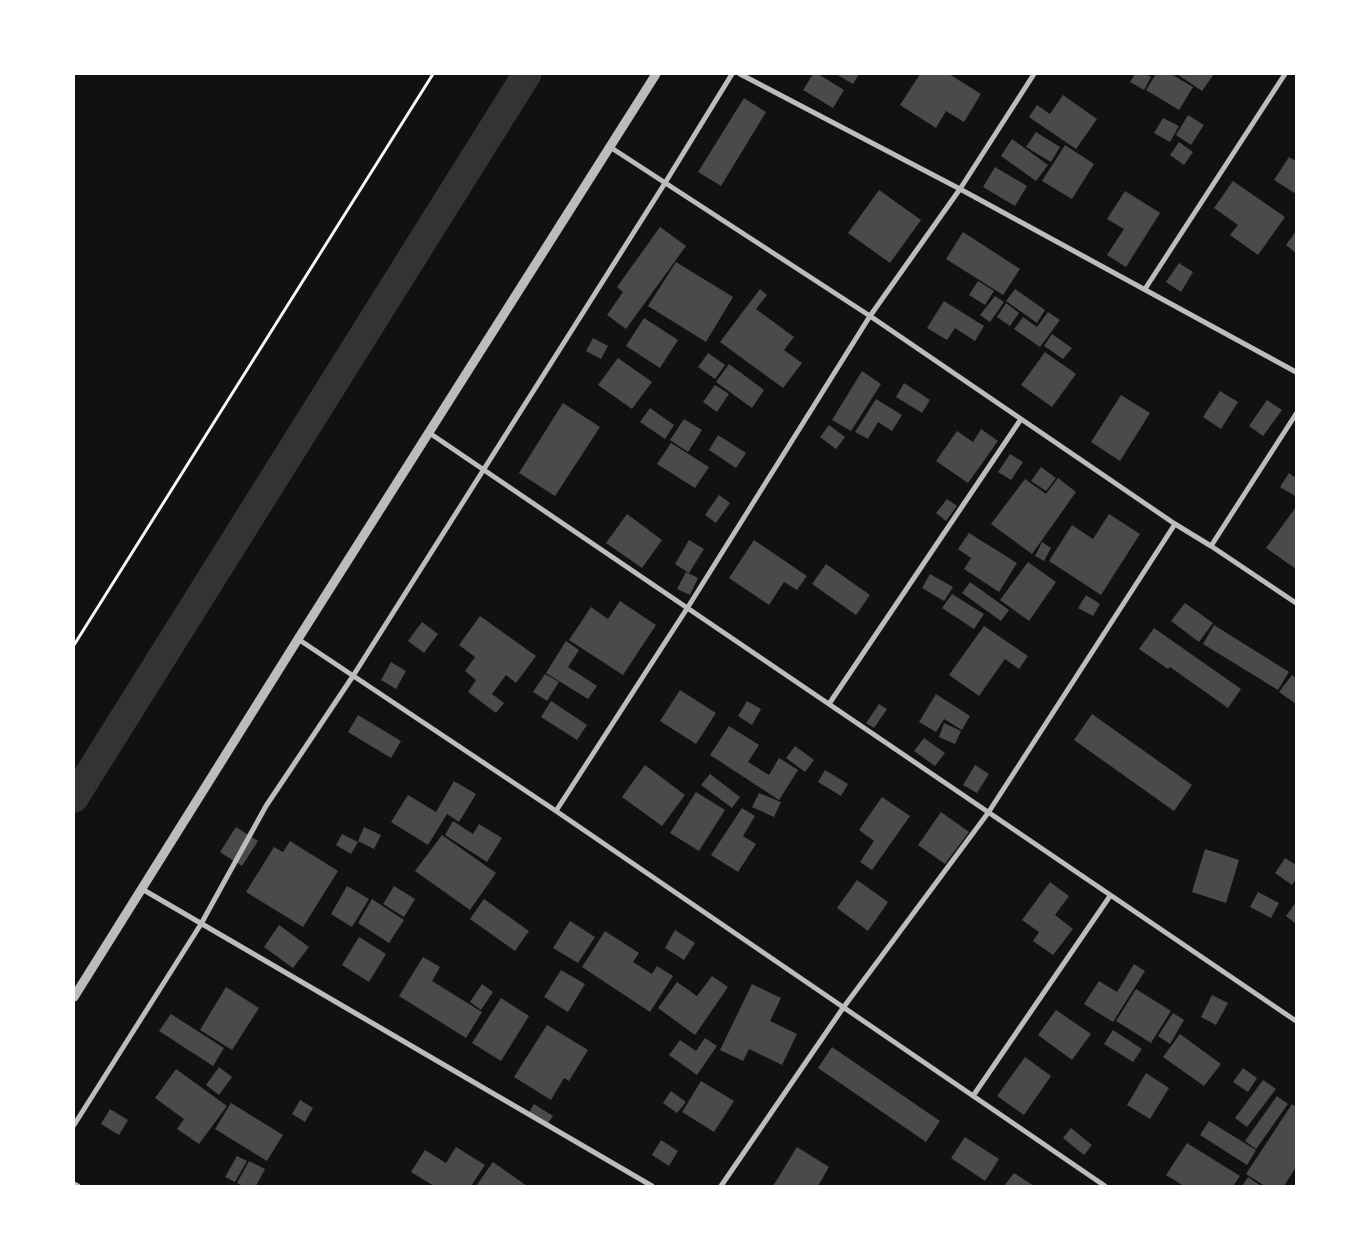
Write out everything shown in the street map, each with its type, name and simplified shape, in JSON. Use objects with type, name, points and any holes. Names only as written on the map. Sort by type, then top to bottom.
[{"type":"street","points":[[74,997],[428,432],[656,74]]},
{"type":"street","points":[[74,1125],[201,924],[266,806],[353,676],[482,469],[666,183],[732,74]]},
{"type":"street","points":[[740,74],[960,189],[1296,372]]},
{"type":"street","points":[[556,811],[688,608],[870,316],[960,189],[1034,74]]},
{"type":"street","points":[[1146,289],[1285,74]]},
{"type":"street","points":[[610,146],[870,316],[1174,524],[1211,546],[1296,603]]},
{"type":"street","points":[[1211,546],[1296,414]]},
{"type":"street","points":[[829,704],[1021,419]]},
{"type":"street","points":[[428,432],[1296,1021]]},
{"type":"street","points":[[721,1186],[843,1008],[988,813],[1174,524]]},
{"type":"street","points":[[298,639],[556,811],[1105,1186]]},
{"type":"street","points":[[142,889],[652,1186]]},
{"type":"street","points":[[973,1096],[1110,896]]},
{"type":"street","points":[[74,1184],[78,1186]]},
{"type":"path","points":[[74,644],[433,74]]},
{"type":"building","points":[[813,74],[818,74],[844,90],[833,108],[803,90]]},
{"type":"building","points":[[836,74],[859,74],[853,84]]},
{"type":"building","points":[[920,74],[949,74],[981,94],[964,122],[946,111],[936,128],[900,105]]},
{"type":"building","points":[[1135,74],[1146,74],[1151,77],[1144,90],[1130,82]]},
{"type":"building","points":[[1156,74],[1171,74],[1193,87],[1179,110],[1146,90]]},
{"type":"building","points":[[1177,74],[1214,74],[1202,91]]},
{"type":"building","points":[[1063,95],[1097,119],[1076,149],[1029,117],[1037,105],[1050,114]]},
{"type":"building","points":[[744,98],[766,112],[721,186],[698,172]]},
{"type":"building","points":[[1188,115],[1204,125],[1191,145],[1176,135]]},
{"type":"building","points":[[1163,118],[1179,126],[1170,142],[1154,133]]},
{"type":"building","points":[[1036,132],[1060,147],[1051,162],[1026,147]]},
{"type":"building","points":[[1012,139],[1048,165],[1036,181],[1001,156]]},
{"type":"building","points":[[1179,142],[1193,152],[1184,165],[1170,155]]},
{"type":"building","points":[[1065,145],[1094,164],[1072,199],[1042,181]]},
{"type":"building","points":[[1289,157],[1296,161],[1296,194],[1274,180]]},
{"type":"building","points":[[995,167],[1027,186],[1015,206],[983,187]]},
{"type":"building","points":[[1233,181],[1285,217],[1258,255],[1230,235],[1238,225],[1214,208]]},
{"type":"building","points":[[879,190],[921,220],[890,263],[848,233]]},
{"type":"building","points":[[1125,191],[1160,213],[1126,267],[1107,255],[1124,229],[1107,219]]},
{"type":"building","points":[[660,227],[686,246],[626,329],[607,315],[623,292],[617,287]]},
{"type":"building","points":[[1296,231],[1296,253],[1286,245]]},
{"type":"building","points":[[963,232],[1020,269],[1003,295],[946,259]]},
{"type":"building","points":[[676,262],[733,297],[706,342],[648,306]]},
{"type":"building","points":[[1179,263],[1193,272],[1181,292],[1166,282]]},
{"type":"building","points":[[978,281],[994,291],[985,305],[969,295]]},
{"type":"building","points":[[760,289],[767,295],[756,309],[794,337],[784,350],[802,363],[783,388],[720,342]]},
{"type":"building","points":[[1015,289],[1045,310],[1037,323],[1006,301]]},
{"type":"building","points":[[995,296],[1004,302],[990,322],[980,315]]},
{"type":"building","points":[[944,301],[984,326],[975,341],[955,328],[947,340],[927,328]]},
{"type":"building","points":[[1006,303],[1019,313],[1010,326],[997,317]]},
{"type":"building","points":[[1048,312],[1060,320],[1040,347],[1014,329],[1023,317],[1037,327]]},
{"type":"building","points":[[644,318],[678,340],[660,368],[626,346]]},
{"type":"building","points":[[1052,334],[1072,348],[1063,359],[1044,346]]},
{"type":"building","points":[[593,338],[608,346],[601,359],[586,351]]},
{"type":"building","points":[[1045,352],[1076,374],[1052,407],[1021,385]]},
{"type":"building","points":[[708,353],[725,365],[715,379],[698,367]]},
{"type":"building","points":[[618,358],[652,382],[632,409],[598,385]]},
{"type":"building","points":[[729,364],[764,390],[752,408],[716,382]]},
{"type":"building","points":[[862,371],[881,384],[851,431],[832,420]]},
{"type":"building","points":[[904,383],[930,400],[922,413],[896,397]]},
{"type":"building","points":[[715,385],[729,394],[717,412],[703,402]]},
{"type":"building","points":[[1220,391],[1238,402],[1221,429],[1203,417]]},
{"type":"building","points":[[1121,395],[1150,413],[1120,461],[1091,442]]},
{"type":"building","points":[[876,399],[902,415],[892,431],[878,422],[868,439],[855,432]]},
{"type":"building","points":[[1267,400],[1282,410],[1263,436],[1249,426]]},
{"type":"building","points":[[563,403],[600,427],[555,496],[519,473]]},
{"type":"building","points":[[650,408],[674,425],[665,439],[640,422]]},
{"type":"building","points":[[684,419],[702,430],[688,452],[670,440]]},
{"type":"building","points":[[829,425],[845,437],[836,449],[820,437]]},
{"type":"building","points":[[981,429],[998,441],[968,483],[936,461],[957,431],[973,442]]},
{"type":"building","points":[[718,435],[746,453],[736,468],[709,450]]},
{"type":"building","points":[[671,443],[709,467],[695,488],[657,464]]},
{"type":"building","points":[[1010,454],[1023,462],[1011,480],[998,472]]},
{"type":"building","points":[[1041,467],[1056,478],[1046,491],[1031,481]]},
{"type":"building","points":[[1289,473],[1296,478],[1295,496],[1280,487]]},
{"type":"building","points":[[1058,478],[1076,492],[1032,554],[991,524],[1025,479],[1046,494]]},
{"type":"building","points":[[719,495],[730,503],[716,523],[705,515]]},
{"type":"building","points":[[947,499],[957,506],[946,521],[936,513]]},
{"type":"building","points":[[1296,507],[1296,569],[1266,548]]},
{"type":"building","points":[[627,514],[662,540],[642,568],[606,543]]},
{"type":"building","points":[[1109,514],[1140,534],[1101,595],[1049,561],[1072,525],[1093,539]]},
{"type":"building","points":[[969,533],[1017,563],[999,592],[964,569],[971,558],[958,549]]},
{"type":"building","points":[[689,540],[704,549],[689,573],[675,564]]},
{"type":"building","points":[[754,540],[807,576],[797,590],[784,582],[769,605],[729,578]]},
{"type":"building","points":[[1042,542],[1051,548],[1044,561],[1035,556]]},
{"type":"building","points":[[1028,562],[1056,582],[1029,621],[1000,600]]},
{"type":"building","points":[[826,564],[870,595],[856,615],[812,584]]},
{"type":"building","points":[[686,572],[698,578],[690,595],[677,589]]},
{"type":"building","points":[[930,574],[953,587],[944,601],[922,588]]},
{"type":"building","points":[[970,582],[1009,610],[1001,621],[962,593]]},
{"type":"building","points":[[952,594],[984,614],[974,629],[942,608]]},
{"type":"building","points":[[1086,595],[1100,604],[1093,616],[1078,608]]},
{"type":"building","points":[[620,601],[656,625],[623,675],[569,640],[591,607],[608,619]]},
{"type":"building","points":[[1185,603],[1213,623],[1199,642],[1171,621]]},
{"type":"building","points":[[480,616],[536,656],[516,683],[506,675],[492,694],[504,703],[496,713],[468,692],[476,680],[465,671],[475,657],[459,645]]},
{"type":"building","points":[[422,622],[438,634],[424,653],[408,641]]},
{"type":"building","points":[[1214,625],[1289,672],[1278,690],[1203,644]]},
{"type":"building","points":[[984,626],[1028,656],[1019,669],[1005,659],[979,696],[949,675]]},
{"type":"building","points":[[1154,628],[1241,689],[1228,708],[1170,667],[1168,669],[1139,649]]},
{"type":"building","points":[[566,641],[579,650],[568,667],[597,686],[588,699],[546,673]]},
{"type":"building","points":[[391,662],[406,671],[396,689],[381,680]]},
{"type":"building","points":[[545,674],[559,682],[547,701],[533,692]]},
{"type":"building","points":[[1292,675],[1296,678],[1296,704],[1279,692]]},
{"type":"building","points":[[680,690],[716,713],[696,744],[660,721]]},
{"type":"building","points":[[936,694],[970,716],[962,730],[944,719],[936,732],[919,722]]},
{"type":"building","points":[[551,701],[587,725],[577,740],[541,717]]},
{"type":"building","points":[[747,701],[761,709],[752,725],[738,716]]},
{"type":"building","points":[[879,704],[887,709],[874,728],[866,723]]},
{"type":"building","points":[[1092,714],[1192,785],[1174,811],[1074,740]]},
{"type":"building","points":[[358,715],[401,741],[391,758],[348,732]]},
{"type":"building","points":[[944,723],[961,731],[955,744],[939,737]]},
{"type":"building","points":[[729,726],[759,745],[748,762],[769,775],[779,758],[798,770],[779,800],[710,755]]},
{"type":"building","points":[[924,738],[945,753],[935,766],[914,751]]},
{"type":"building","points":[[795,746],[814,760],[805,772],[786,758]]},
{"type":"building","points":[[645,765],[685,795],[662,826],[622,797]]},
{"type":"building","points":[[975,765],[989,774],[977,793],[963,785]]},
{"type":"building","points":[[825,770],[848,784],[841,796],[818,782]]},
{"type":"building","points":[[710,774],[740,797],[732,808],[701,785]]},
{"type":"building","points":[[454,781],[476,794],[459,822],[447,814],[428,845],[391,822],[408,795],[436,812]]},
{"type":"building","points":[[696,792],[725,810],[699,851],[670,833]]},
{"type":"building","points":[[759,793],[781,802],[774,817],[752,807]]},
{"type":"building","points":[[882,797],[910,816],[872,870],[860,862],[874,841],[859,830]]},
{"type":"building","points":[[742,808],[755,816],[743,836],[756,844],[738,872],[711,855]]},
{"type":"building","points":[[941,812],[969,832],[945,864],[918,845]]},
{"type":"building","points":[[453,821],[473,834],[479,824],[502,838],[487,862],[445,835]]},
{"type":"building","points":[[236,827],[258,841],[242,866],[220,852]]},
{"type":"building","points":[[364,827],[381,835],[374,849],[358,841]]},
{"type":"building","points":[[342,834],[358,842],[351,854],[336,845]]},
{"type":"building","points":[[442,835],[496,873],[470,910],[415,871]]},
{"type":"building","points":[[290,841],[338,871],[303,927],[246,892],[274,847],[283,852]]},
{"type":"building","points":[[1205,849],[1239,860],[1226,903],[1192,892]]},
{"type":"building","points":[[1285,858],[1296,865],[1296,879],[1292,885],[1275,873]]},
{"type":"building","points":[[857,880],[888,902],[868,931],[837,908]]},
{"type":"building","points":[[1050,882],[1069,896],[1055,915],[1073,929],[1053,955],[1033,941],[1039,932],[1022,920]]},
{"type":"building","points":[[347,886],[369,899],[352,927],[331,914]]},
{"type":"building","points":[[394,886],[415,899],[404,917],[383,904]]},
{"type":"building","points":[[1258,892],[1279,903],[1271,918],[1250,907]]},
{"type":"building","points":[[372,899],[404,920],[389,943],[358,923]]},
{"type":"building","points":[[484,899],[529,931],[515,951],[470,919]]},
{"type":"building","points":[[1296,902],[1296,924],[1286,916]]},
{"type":"building","points":[[570,921],[595,937],[578,963],[553,948]]},
{"type":"building","points":[[279,925],[309,947],[293,968],[264,947]]},
{"type":"building","points":[[675,930],[695,943],[684,960],[665,948]]},
{"type":"building","points":[[605,931],[639,953],[633,962],[652,974],[657,966],[673,976],[650,1012],[582,967]]},
{"type":"building","points":[[359,937],[386,954],[369,982],[342,965]]},
{"type":"building","points":[[423,957],[440,967],[432,981],[482,1012],[466,1038],[399,996]]},
{"type":"building","points":[[1134,964],[1145,971],[1113,1022],[1084,1004],[1099,981],[1117,992]]},
{"type":"building","points":[[561,970],[585,984],[568,1012],[544,997]]},
{"type":"building","points":[[712,976],[728,987],[695,1035],[658,1008],[677,982],[697,996]]},
{"type":"building","points":[[482,984],[493,992],[481,1010],[470,1002]]},
{"type":"building","points":[[752,984],[781,998],[770,1021],[797,1034],[782,1065],[749,1049],[743,1061],[720,1050]]},
{"type":"building","points":[[226,987],[259,1008],[232,1050],[200,1030]]},
{"type":"building","points":[[1136,989],[1171,1011],[1151,1043],[1116,1021]]},
{"type":"building","points":[[1212,995],[1228,1003],[1216,1025],[1201,1017]]},
{"type":"building","points":[[501,998],[529,1016],[501,1061],[472,1043]]},
{"type":"building","points":[[1056,1010],[1091,1034],[1072,1060],[1038,1035]]},
{"type":"building","points":[[1173,1013],[1184,1020],[1170,1044],[1158,1036]]},
{"type":"building","points":[[171,1014],[224,1048],[213,1066],[159,1031]]},
{"type":"building","points":[[547,1025],[588,1050],[569,1081],[564,1078],[551,1100],[514,1077]]},
{"type":"building","points":[[1113,1030],[1142,1049],[1133,1062],[1104,1044]]},
{"type":"building","points":[[1180,1034],[1221,1064],[1204,1086],[1163,1057]]},
{"type":"building","points":[[705,1038],[717,1046],[697,1075],[669,1055],[680,1040],[696,1051]]},
{"type":"building","points":[[832,1047],[940,1121],[926,1142],[818,1068]]},
{"type":"building","points":[[1025,1057],[1051,1076],[1024,1115],[997,1096]]},
{"type":"building","points":[[219,1067],[232,1077],[219,1095],[206,1085]]},
{"type":"building","points":[[1243,1068],[1257,1078],[1248,1092],[1233,1082]]},
{"type":"building","points":[[176,1069],[227,1106],[199,1144],[177,1129],[184,1119],[155,1098]]},
{"type":"building","points":[[1146,1073],[1169,1088],[1150,1119],[1127,1105]]},
{"type":"building","points":[[1263,1080],[1276,1089],[1247,1127],[1235,1118]]},
{"type":"building","points":[[701,1081],[734,1101],[714,1132],[682,1112]]},
{"type":"building","points":[[671,1091],[686,1102],[677,1113],[663,1103]]},
{"type":"building","points":[[1277,1096],[1288,1104],[1256,1149],[1245,1141]]},
{"type":"building","points":[[300,1100],[313,1108],[305,1122],[292,1114]]},
{"type":"building","points":[[231,1103],[283,1135],[267,1161],[215,1129]]},
{"type":"building","points":[[534,1104],[553,1116],[546,1126],[528,1114]]},
{"type":"building","points":[[1292,1104],[1296,1107],[1296,1167],[1284,1186],[1265,1186],[1246,1174]]},
{"type":"building","points":[[110,1109],[128,1120],[119,1135],[101,1124]]},
{"type":"building","points":[[1209,1121],[1256,1150],[1247,1165],[1200,1135]]},
{"type":"building","points":[[1071,1128],[1092,1145],[1084,1155],[1063,1138]]},
{"type":"building","points":[[965,1137],[999,1159],[985,1181],[951,1158]]},
{"type":"building","points":[[661,1140],[678,1151],[669,1166],[652,1155]]},
{"type":"building","points":[[1187,1143],[1240,1176],[1233,1186],[1184,1186],[1166,1175]]},
{"type":"building","points":[[456,1147],[485,1165],[471,1186],[434,1186],[411,1172],[425,1150],[446,1163]]},
{"type":"building","points":[[797,1147],[829,1167],[818,1186],[773,1186]]},
{"type":"building","points":[[237,1156],[247,1161],[235,1182],[225,1177]]},
{"type":"building","points":[[249,1161],[265,1169],[256,1186],[243,1186],[237,1183]]},
{"type":"building","points":[[493,1162],[527,1186],[476,1186]]},
{"type":"building","points":[[1014,1173],[1034,1186],[1004,1186]]},
{"type":"building","points":[[1248,1177],[1261,1186],[1242,1186]]},
{"type":"waterway","points":[[74,798],[527,74]]}]
